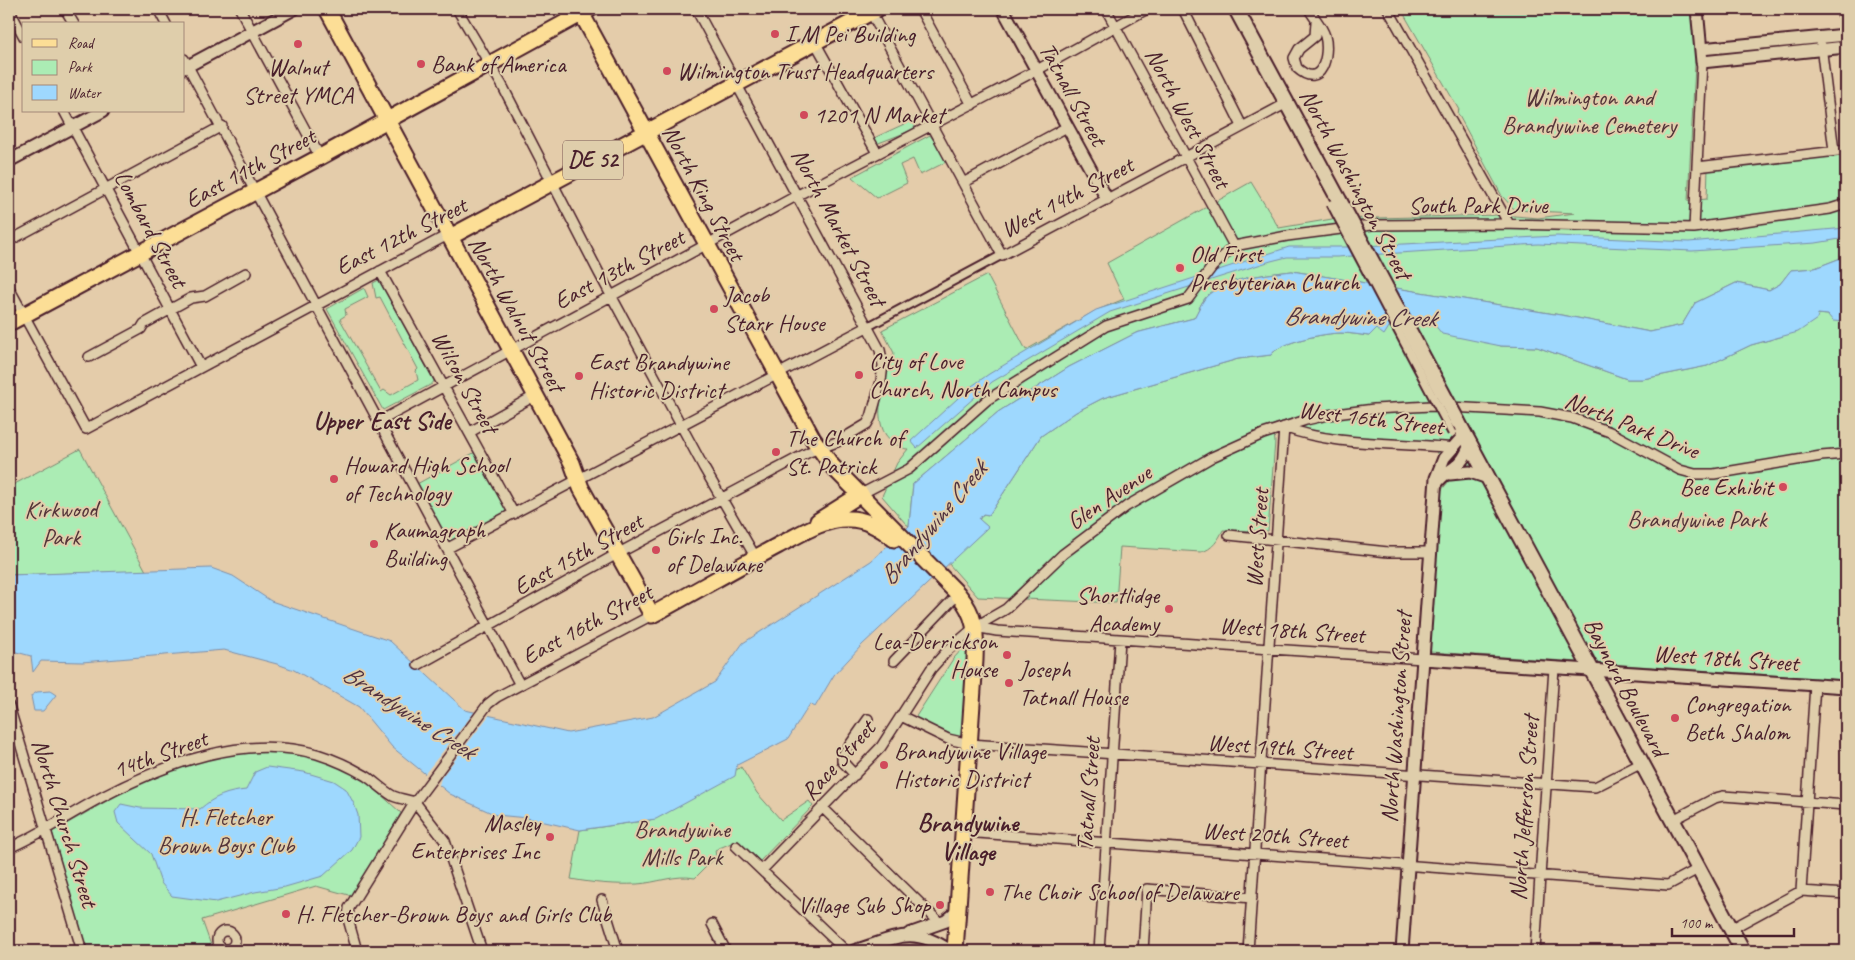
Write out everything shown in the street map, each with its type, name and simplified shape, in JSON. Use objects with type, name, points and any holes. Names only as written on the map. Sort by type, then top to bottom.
[{"type":"main road","name":"North Walnut Street","points":[[327,9],[536,395],[617,554],[652,615]]},
{"type":"main road","name":"North Washington Street","points":[[1236,9],[1287,103],[1335,202],[1458,436]]},
{"type":"main road","name":"East 11th Street","points":[[9,323],[320,157],[583,10]]},
{"type":"main road","name":"North King Street","points":[[583,10],[776,375],[819,449],[832,466],[861,494]]},
{"type":"main road","name":"DE 52","points":[[737,84],[872,10]]},
{"type":"main road","name":"East 12th Street","points":[[450,237],[737,84]]},
{"type":"main road","name":"Baynard Boulevard","points":[[1458,436],[1488,478],[1743,951]]},
{"type":"main road","points":[[798,536],[861,494],[888,529],[950,586],[972,612],[975,627],[975,660],[955,951]]},
{"type":"main road","name":"East 16th Street","points":[[652,615],[798,536],[826,524],[846,519],[861,521],[888,529]]},
{"type":"street","points":[[9,9],[22,33]]},
{"type":"street","points":[[65,9],[73,22]]},
{"type":"street","points":[[158,9],[165,22]]},
{"type":"street","points":[[240,9],[320,157]]},
{"type":"street","points":[[294,9],[252,32],[185,64],[222,126],[490,625],[520,685]]},
{"type":"street","points":[[457,9],[502,85],[611,296],[756,558]]},
{"type":"street","name":"North Market Street","points":[[696,9],[880,350],[883,365],[871,417],[863,428],[819,449]]},
{"type":"street","points":[[920,9],[972,105]]},
{"type":"street","name":"Tatnall Street","points":[[1003,9],[1107,199]]},
{"type":"street","name":"North West Street","points":[[1106,9],[1234,246]]},
{"type":"street","name":"East 13th Street","points":[[380,421],[798,195],[972,105],[1147,9]]},
{"type":"street","points":[[1183,9],[1242,126]]},
{"type":"street","points":[[1309,9],[1325,36],[1326,58],[1320,71],[1307,74],[1297,68],[1294,58],[1299,49],[1315,36],[1316,22]]},
{"type":"street","points":[[1388,9],[1508,224]]},
{"type":"street","points":[[1694,228],[1702,62],[1697,9]]},
{"type":"street","points":[[872,10],[1002,255]]},
{"type":"street","points":[[1701,49],[1846,35]]},
{"type":"street","points":[[1820,38],[1834,151]]},
{"type":"street","points":[[816,42],[877,153]]},
{"type":"street","points":[[1702,62],[1846,47]]},
{"type":"street","name":"West 14th Street","points":[[867,327],[1287,103]]},
{"type":"street","name":"Lombard Street","points":[[64,112],[201,367]]},
{"type":"street","points":[[9,161],[101,112]]},
{"type":"street","points":[[9,241],[222,126]]},
{"type":"street","points":[[963,183],[1067,127]]},
{"type":"street","points":[[1697,167],[1846,150]]},
{"type":"street","name":"South Park Drive","points":[[1234,246],[1372,225],[1508,224],[1694,228],[1830,209],[1846,204]]},
{"type":"street","name":"East 12th Street","points":[[24,315],[86,429],[442,238],[450,237]]},
{"type":"street","points":[[861,494],[909,469],[999,391],[1106,326],[1188,299],[1212,267],[1234,246]]},
{"type":"street","name":"Wilson Street","points":[[380,271],[514,514]]},
{"type":"street","points":[[89,357],[141,329],[144,324],[191,298],[205,296],[246,273]]},
{"type":"street","points":[[9,288],[24,315]]},
{"type":"street","points":[[448,548],[867,327]]},
{"type":"street","points":[[470,432],[536,395]]},
{"type":"street","name":"North Park Drive","points":[[1284,427],[1328,415],[1374,409],[1431,406],[1499,409],[1540,412],[1572,418],[1610,432],[1680,470],[1695,474],[1714,474],[1820,456],[1846,454]]},
{"type":"street","name":"West 16th Street","points":[[1284,427],[1297,432],[1328,437],[1458,436]]},
{"type":"street","name":"West Street","points":[[1248,951],[1284,427]]},
{"type":"street","name":"Glen Avenue","points":[[975,627],[1006,609],[1063,554],[1144,495],[1212,457],[1284,427]]},
{"type":"street","points":[[1438,481],[1458,466],[1458,436]]},
{"type":"street","name":"North Washington Street","points":[[1402,951],[1430,552],[1441,463],[1458,436]]},
{"type":"street","name":"East 15th Street","points":[[418,665],[433,659],[617,554],[819,449]]},
{"type":"street","points":[[1438,481],[1463,472],[1488,478]]},
{"type":"street","points":[[1229,535],[1388,552],[1430,552]]},
{"type":"street","points":[[894,661],[950,586]]},
{"type":"street","name":"East 16th Street","points":[[358,951],[348,920],[349,908],[416,802],[488,704],[497,697],[652,615]]},
{"type":"street","name":"West 18th Street","points":[[975,627],[997,631],[1270,651],[1423,659],[1846,687]]},
{"type":"street","name":"Race Street","points":[[762,870],[881,747],[931,669],[947,651],[975,627]]},
{"type":"street","name":"Tatnall Street","points":[[1099,951],[1120,640]]},
{"type":"street","name":"North Jefferson Street","points":[[1535,951],[1554,668]]},
{"type":"street","points":[[1801,891],[1815,685]]},
{"type":"street","name":"North Church Street","points":[[9,706],[82,951]]},
{"type":"street","name":"West 19th Street","points":[[901,716],[948,739],[970,744],[1414,776],[1595,787],[1642,763]]},
{"type":"street","points":[[855,775],[842,761],[842,756],[868,719]]},
{"type":"street","name":"14th Street","points":[[9,848],[31,838],[103,796],[173,766],[208,754],[256,748],[292,750],[317,754],[364,775],[394,796],[416,802]]},
{"type":"street","points":[[1673,820],[1720,797],[1846,805]]},
{"type":"street","points":[[416,802],[445,841],[482,951]]},
{"type":"street","points":[[823,808],[939,922]]},
{"type":"street","name":"West 20th Street","points":[[964,832],[1106,844],[1255,853],[1408,866],[1668,884],[1698,869]]},
{"type":"street","points":[[736,846],[846,951]]},
{"type":"street","points":[[1143,951],[1148,889],[1252,898]]},
{"type":"street","points":[[1731,929],[1801,891],[1846,894]]},
{"type":"street","points":[[602,900],[618,951]]},
{"type":"street","points":[[854,951],[904,936],[949,919],[958,911]]},
{"type":"street","points":[[712,924],[726,951]]},
{"type":"street","points":[[904,936],[923,936],[950,951]]},
{"type":"green space","name":"Wilmington and Brandywine Cemetery","points":[[1401,9],[1694,9],[1697,26],[1688,201],[1707,199],[1708,167],[1846,150],[1846,256],[1815,268],[1791,270],[1780,284],[1769,290],[1736,283],[1695,303],[1682,325],[1650,332],[1567,316],[1292,271],[1235,281],[1224,285],[1206,297],[1194,318],[1136,333],[1069,367],[998,412],[913,484],[909,526],[906,524],[882,496],[897,463],[908,449],[894,443],[886,435],[881,425],[880,401],[894,353],[882,330],[987,275],[1026,350],[1095,311],[1124,299],[1107,263],[1251,182],[1279,228],[1332,219],[1503,215],[1538,218],[1575,213],[1515,210],[1502,196],[1457,112],[1459,110]]},
{"type":"green space","points":[[915,119],[915,129],[876,144],[874,142],[876,137]]},
{"type":"green space","points":[[930,135],[948,161],[920,175],[913,159],[900,165],[907,183],[877,198],[852,177]]},
{"type":"green space","points":[[379,280],[434,381],[432,384],[383,410],[327,309],[364,288],[368,297],[345,309],[346,315],[340,319],[381,392],[384,390],[391,395],[418,380],[416,371],[418,369],[380,297],[376,298],[373,283]]},
{"type":"green space","name":"Brandywine Park","points":[[1817,314],[1828,315],[1846,322],[1846,680],[1431,652],[1429,649],[1440,492],[1449,481],[1432,442],[1353,437],[1299,428],[1294,418],[1273,425],[1275,442],[1268,531],[1223,530],[1212,547],[1201,552],[1120,547],[1116,603],[978,597],[948,563],[988,527],[979,520],[983,514],[989,515],[1041,436],[1076,412],[1103,398],[1238,359],[1271,355],[1276,350],[1292,342],[1341,333],[1369,336],[1376,329],[1434,324],[1501,346],[1537,347],[1627,379],[1643,379],[1707,366],[1751,345],[1780,337]]},
{"type":"green space","name":"Kirkwood Park","points":[[80,449],[146,571],[9,575],[9,487]]},
{"type":"green space","points":[[479,450],[514,514],[448,548],[415,485]]},
{"type":"green space","points":[[964,647],[969,650],[961,739],[915,718],[953,659]]},
{"type":"green space","name":"H. Fletcher Brown Boys Club","points":[[275,748],[315,757],[364,779],[401,813],[352,896],[316,886],[202,920],[213,951],[87,951],[52,832],[128,789],[205,755]]},
{"type":"green space","name":"Brandywine Mills Park","points":[[741,767],[757,793],[781,820],[809,801],[813,806],[760,861],[738,840],[715,850],[716,857],[695,878],[680,877],[629,884],[587,882],[571,879],[580,830],[650,820],[663,815]]},
{"type":"water","points":[[1846,228],[1846,238],[1816,243],[1692,251],[1538,244],[1337,257],[1287,257],[1110,312],[992,382],[917,448],[911,441],[969,388],[1096,310],[1289,247],[1346,247],[1557,236],[1689,242]]},
{"type":"water","name":"Brandywine Creek","points":[[1846,256],[1846,322],[1833,321],[1828,315],[1818,314],[1817,319],[1798,332],[1751,345],[1707,366],[1643,379],[1627,379],[1537,347],[1501,346],[1442,334],[1434,324],[1389,327],[1384,335],[1376,329],[1369,336],[1341,333],[1314,337],[1292,342],[1276,350],[1271,355],[1238,359],[1103,398],[1076,412],[1041,436],[989,515],[983,514],[979,519],[988,527],[862,645],[834,675],[815,707],[810,704],[788,739],[737,765],[735,776],[656,819],[580,830],[527,818],[496,815],[450,794],[392,747],[359,707],[294,670],[224,650],[82,662],[41,661],[33,672],[31,656],[9,650],[9,575],[211,568],[233,576],[271,601],[390,641],[465,710],[568,733],[653,717],[715,682],[743,643],[871,561],[909,526],[913,484],[998,412],[1069,367],[1136,333],[1194,318],[1206,297],[1224,285],[1247,278],[1292,271],[1567,316],[1650,332],[1682,325],[1695,303],[1736,283],[1769,290],[1780,284],[1791,270],[1815,268]]},
{"type":"water","points":[[50,691],[56,695],[43,711],[34,711],[31,696],[37,692]]},
{"type":"water","points":[[267,767],[304,772],[334,781],[346,789],[358,815],[359,837],[352,850],[323,876],[285,887],[216,902],[172,896],[161,883],[151,854],[118,823],[115,812],[121,804],[140,808],[200,809],[222,795],[246,790],[255,772]]},
{"type":"pier","points":[[476,710],[491,713],[441,778],[438,789],[423,776]]},
{"type":"place","name":"I M Pei Building","points":[[775,34]]},
{"type":"place","name":"Walnut Street YMCA","points":[[298,44]]},
{"type":"place","name":"Bank of America","points":[[421,64]]},
{"type":"place","name":"Wilmington Trust Headquarters","points":[[667,71]]},
{"type":"place","name":"1201 N Market","points":[[804,115]]},
{"type":"place","name":"Old First Presbyterian Church","points":[[1180,268]]},
{"type":"place","name":"Jacob Starr House","points":[[714,309]]},
{"type":"place","name":"City of Love Church, North Campus","points":[[859,375]]},
{"type":"place","name":"East Brandywine Historic District","points":[[579,376]]},
{"type":"place","name":"The Church of St. Patrick","points":[[776,452]]},
{"type":"place","name":"Howard High School of Technology","points":[[334,479]]},
{"type":"place","name":"Bee Exhibit","points":[[1783,487]]},
{"type":"place","name":"Kaumagraph Building","points":[[374,544]]},
{"type":"place","name":"Girls Inc. of Delaware","points":[[656,550]]},
{"type":"place","name":"Shortlidge Academy","points":[[1169,609]]},
{"type":"place","name":"Lea-Derrickson House","points":[[1007,655]]},
{"type":"place","name":"Joseph Tatnall House","points":[[1009,683]]},
{"type":"place","name":"Congregation Beth Shalom","points":[[1675,718]]},
{"type":"place","name":"Brandywine Village Historic District","points":[[884,765]]},
{"type":"place","name":"Masley Enterprises Inc","points":[[550,837]]},
{"type":"place","name":"The Choir School of Delaware","points":[[990,892]]},
{"type":"place","name":"Village Sub Shop","points":[[940,905]]},
{"type":"place","name":"H. Fletcher-Brown Boys and Girls Club","points":[[286,914]]},
{"type":"district","name":"Upper East Side","points":[[382,421]]},
{"type":"district","name":"Brandywine Village","points":[[968,838]]}]
